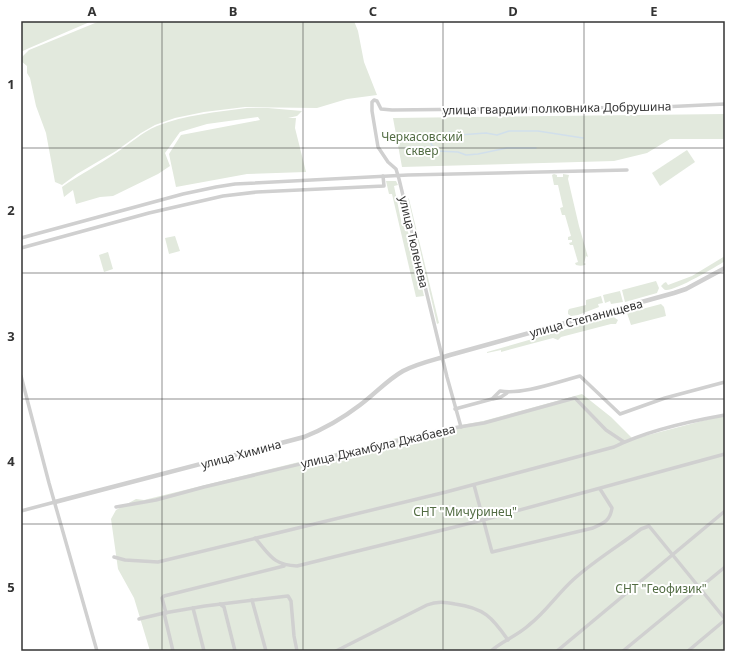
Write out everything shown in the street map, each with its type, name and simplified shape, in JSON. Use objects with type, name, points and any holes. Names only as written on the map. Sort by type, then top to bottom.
[{"type":"street","name":"улица Тюленева","points":[[389,110],[382,109],[376,100],[372,102],[378,147],[388,162],[396,170],[398,175],[442,357],[461,427]]},
{"type":"street","name":"улица гвардии полковника Добрушина","points":[[389,110],[458,110],[536,107],[662,107],[725,104]]},
{"type":"street","points":[[21,238],[183,194],[216,187],[256,183],[398,175],[627,170]]},
{"type":"street","points":[[21,248],[210,198],[257,192],[384,186],[383,176]]},
{"type":"street","name":"улица Степанищева","points":[[442,357],[674,293],[686,289],[725,268]]},
{"type":"street","name":"улица Химина","points":[[21,511],[304,437],[321,431],[360,405],[382,386],[403,371],[442,357]]},
{"type":"street","points":[[21,376],[97,651]]},
{"type":"street","points":[[455,409],[492,399],[500,391],[508,393],[518,392],[580,376],[620,414],[664,398],[725,382]]},
{"type":"street","name":"улица Джамбула Джабаева","points":[[116,508],[156,500],[204,487],[427,434],[484,423],[575,398],[606,430],[624,442]]},
{"type":"street","points":[[114,557],[125,560],[158,562],[474,485],[614,447],[624,442],[670,428],[725,415]]},
{"type":"street","points":[[173,651],[162,598],[164,596],[285,566],[297,566],[482,520],[725,454]]},
{"type":"street","points":[[474,485],[482,520],[492,552],[586,530],[604,523],[611,516],[612,508],[600,489]]},
{"type":"street","points":[[557,651],[725,510]]},
{"type":"street","points":[[491,651],[529,625],[574,579],[641,529],[649,526],[725,619],[688,651]]},
{"type":"street","points":[[255,538],[276,562],[285,566]]},
{"type":"street","points":[[623,651],[725,567]]},
{"type":"street","points":[[139,619],[193,608],[288,596],[291,601],[297,651]]},
{"type":"street","points":[[252,600],[266,651]]},
{"type":"street","points":[[336,651],[427,604],[440,602],[468,606],[483,611],[497,623],[508,640]]},
{"type":"street","points":[[220,604],[224,608],[235,651]]},
{"type":"street","points":[[193,608],[204,651]]},
{"type":"green space","points":[[21,21],[92,21],[21,52]]},
{"type":"green space","points":[[100,21],[354,21],[358,31],[364,62],[377,95],[347,99],[317,108],[245,107],[204,112],[175,118],[155,125],[141,133],[116,151],[77,174],[62,185],[55,182],[46,133],[36,106],[30,78],[27,73],[27,66],[21,61],[21,58],[29,50]]},
{"type":"green space","points":[[247,108],[302,111],[297,116],[288,118],[296,118],[295,128],[306,172],[247,174],[176,187],[169,154],[181,135],[260,120],[258,117],[207,124],[180,132],[165,153],[170,166],[158,174],[113,196],[100,197],[76,204],[73,190],[64,197],[62,187],[157,126],[190,117]]},
{"type":"green space","name":"Черкасовский сквер","points":[[725,114],[725,139],[670,139],[647,153],[614,161],[402,167],[393,118]]},
{"type":"green space","points":[[687,150],[695,162],[660,186],[652,173]]},
{"type":"green space","points":[[563,174],[569,175],[568,179],[588,257],[586,256],[584,263],[586,264],[584,265],[580,266],[576,265],[575,263],[578,262],[573,245],[570,245],[569,243],[572,242],[572,240],[568,240],[568,237],[571,236],[565,215],[562,215],[560,208],[563,207],[558,185],[554,185],[552,175],[557,175],[557,177],[563,177]]},
{"type":"green space","points":[[386,181],[396,181],[398,185],[394,186],[402,225],[405,225],[410,237],[424,296],[416,297],[392,194],[389,194]]},
{"type":"green space","points":[[408,198],[439,323],[437,324]]},
{"type":"green space","points":[[175,236],[180,251],[169,254],[165,238]]},
{"type":"green space","points":[[108,252],[113,269],[104,272],[99,255]]},
{"type":"green space","points":[[725,256],[725,261],[678,287],[666,290],[661,286],[666,282],[668,285],[692,276]]},
{"type":"green space","points":[[656,281],[659,288],[657,293],[625,302],[622,290]]},
{"type":"green space","points":[[620,291],[623,302],[611,304],[610,301],[605,303],[603,295]]},
{"type":"green space","points":[[601,296],[603,303],[598,304],[599,307],[578,315],[571,316],[568,314],[569,309],[586,305],[586,300]]},
{"type":"green space","points":[[661,304],[664,307],[666,316],[631,325],[627,313]]},
{"type":"green space","points":[[612,316],[618,320],[616,324],[561,337],[558,340],[553,338],[501,352],[501,350],[487,353],[487,352]]},
{"type":"green space","name":"СНТ \"Мичуринец\"","points":[[582,394],[611,417],[633,439],[725,415],[725,651],[150,651],[134,598],[118,569],[111,519],[116,510],[136,499],[144,500],[397,438],[483,421]]},
{"type":"waterway","points":[[449,132],[459,135],[486,133],[497,135],[509,131],[538,131],[583,138]]},
{"type":"waterway","points":[[447,133],[433,135],[431,144],[437,151],[458,152],[466,155],[507,148],[536,148]]},
{"type":"park label","name":"СНТ \"Геофизик\"","points":[[661,588]]}]
